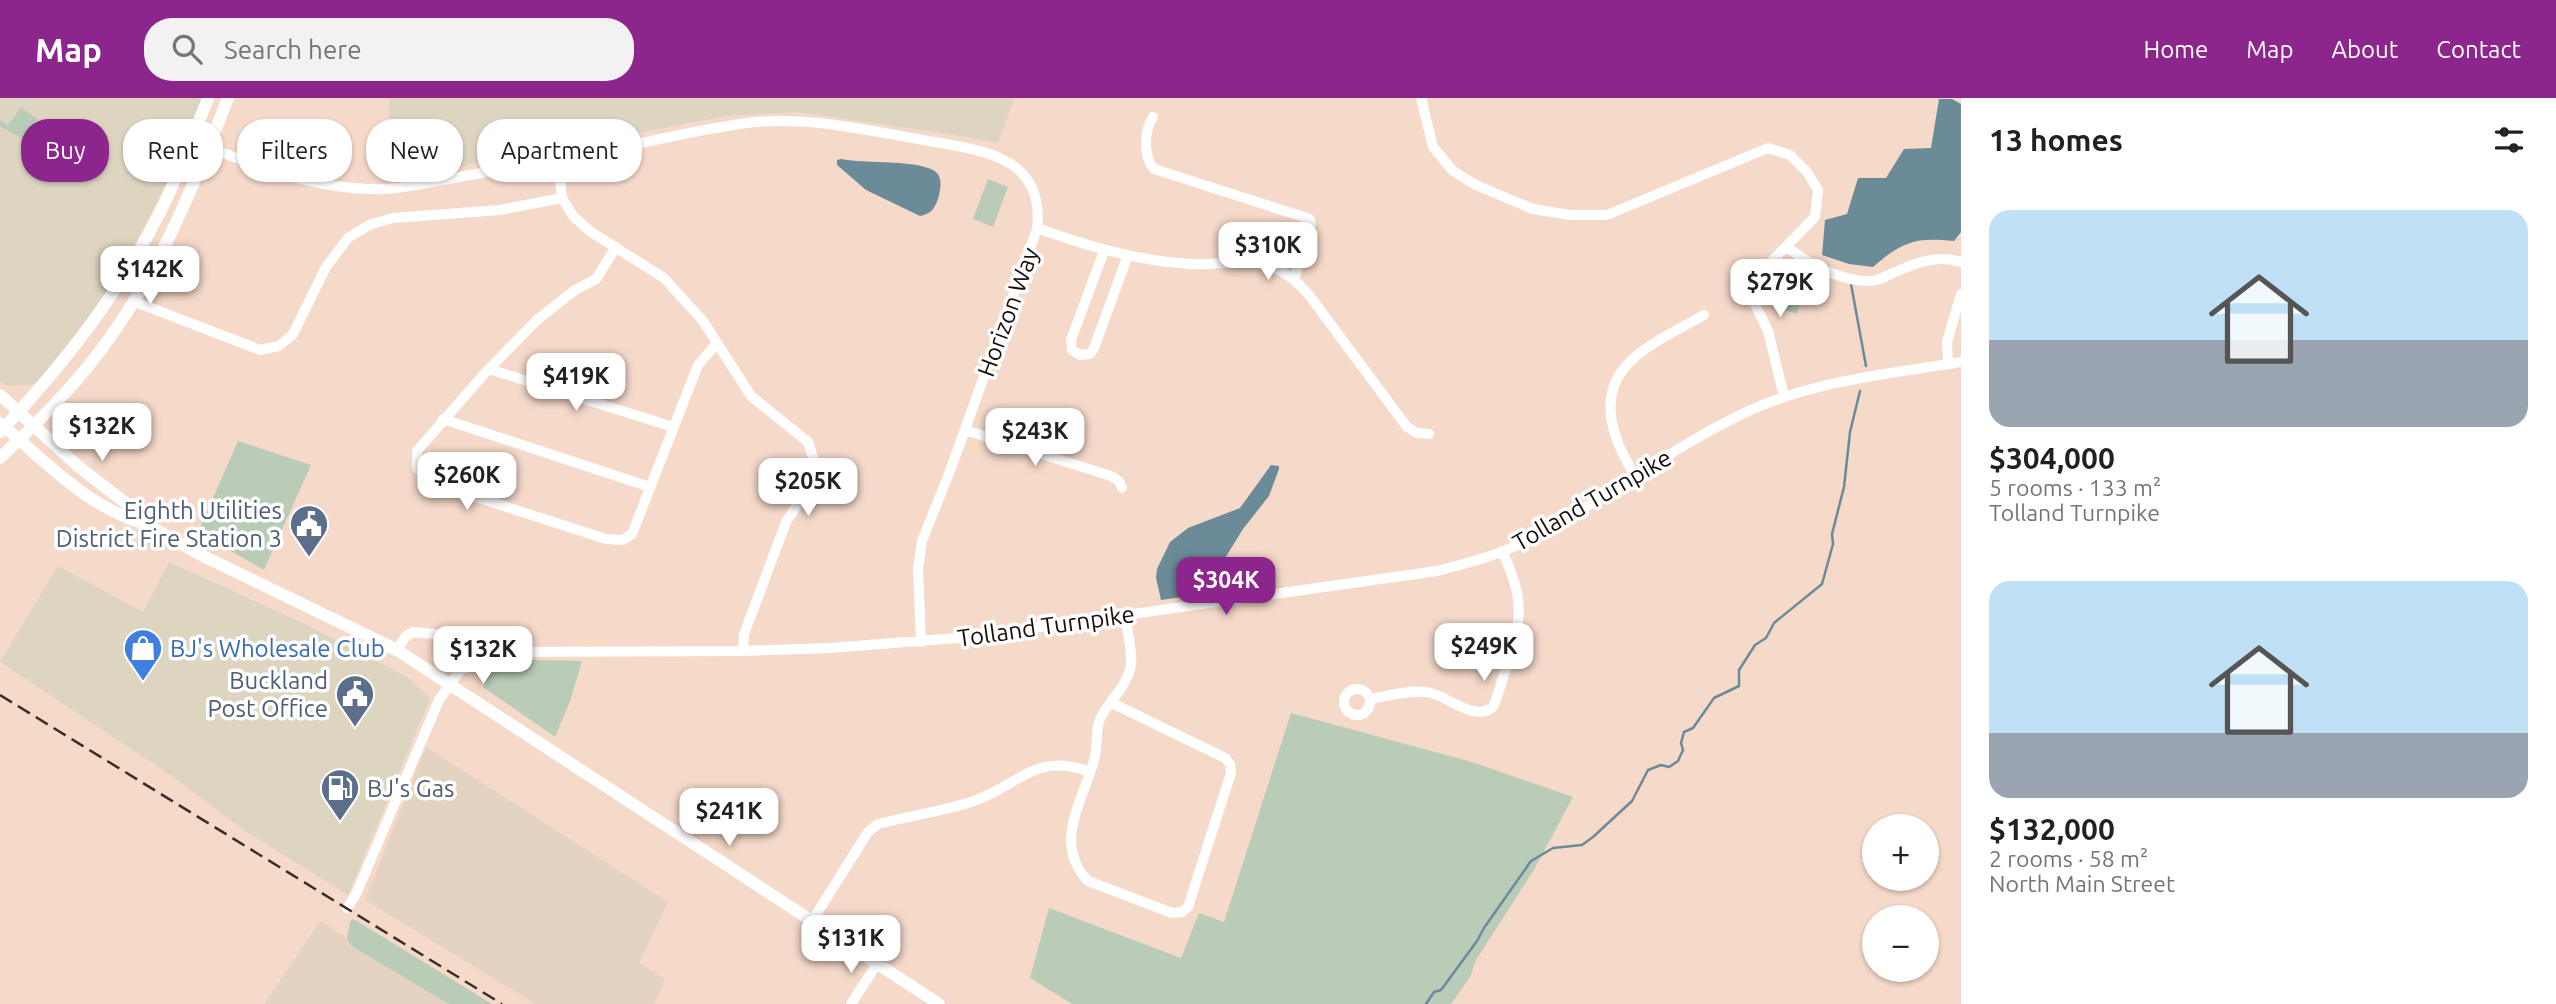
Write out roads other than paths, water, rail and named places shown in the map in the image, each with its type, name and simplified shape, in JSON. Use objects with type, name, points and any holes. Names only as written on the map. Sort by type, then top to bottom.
[{"type":"main road","points":[[200,119],[208,98]]},
{"type":"main road","points":[[220,119],[228,98]]},
{"type":"main road","points":[[173,182],[123,279],[78,343],[19,412],[2,427],[74,485],[122,518],[146,524],[194,551],[397,650],[939,1004]]},
{"type":"main road","points":[[0,458],[66,393],[95,358],[134,301],[166,242],[193,182]]},
{"type":"main road","points":[[0,395],[79,467],[127,504],[146,524]]},
{"type":"street","points":[[1421,98],[1433,147],[1453,171],[1476,186],[1533,209],[1570,215],[1607,215],[1768,148],[1790,155],[1807,172],[1818,190],[1815,217],[1752,281],[1753,300],[1768,331],[1784,396]]},
{"type":"street","points":[[1153,117],[1146,137],[1149,162],[1154,169],[1310,219],[1311,225],[1294,280]]},
{"type":"street","name":"Horizon Way","points":[[642,142],[756,122],[797,121],[845,126],[996,155],[1020,172],[1034,197],[1037,228],[921,545],[918,568],[921,642]]},
{"type":"street","name":"Horizon Way","points":[[223,153],[292,178],[369,189],[388,189],[477,174]]},
{"type":"street","points":[[560,182],[562,198],[573,216],[664,278],[703,321],[751,396],[808,442],[815,464],[811,483],[786,522],[744,634],[743,651]]},
{"type":"street","points":[[134,301],[260,350],[279,346],[293,334],[326,267],[348,239],[369,225],[393,218],[500,210],[562,198]]},
{"type":"street","points":[[1037,228],[1104,251],[1189,264],[1258,263],[1276,268],[1294,280],[1314,301],[1405,425],[1414,432],[1429,433]]},
{"type":"street","points":[[616,247],[596,278],[575,290],[537,320],[443,419],[417,452],[417,468],[429,482],[606,539],[623,540],[632,534],[698,365],[717,343]]},
{"type":"street","points":[[1787,247],[1806,262],[1842,276],[1874,281],[1915,264],[1946,257],[1961,262]]},
{"type":"street","points":[[1104,251],[1071,340],[1072,349],[1080,355],[1087,355],[1094,348],[1129,255]]},
{"type":"street","points":[[1948,364],[1947,342],[1961,294]]},
{"type":"street","points":[[1635,477],[1612,424],[1609,404],[1617,379],[1633,357],[1704,315]]},
{"type":"street","name":"Tolland Turnpike","points":[[347,908],[356,894],[439,700],[459,673],[475,661],[524,652],[743,651],[921,642],[1437,571],[1477,561],[1560,522],[1722,424],[1784,396],[1824,385],[1961,362]]},
{"type":"street","points":[[489,369],[674,427]]},
{"type":"street","points":[[443,419],[650,486]]},
{"type":"street","points":[[965,430],[1111,475],[1118,480],[1122,488]]},
{"type":"street","points":[[1370,699],[1424,691],[1478,712],[1493,707],[1514,643],[1520,614],[1516,586],[1502,551]]},
{"type":"street","points":[[1112,703],[1225,758],[1230,764],[1231,773],[1188,907],[1182,912],[1172,913],[1088,881],[1078,871],[1072,855],[1076,811],[1096,754],[1096,734],[1100,719],[1112,703],[1131,667],[1125,616]]},
{"type":"street","points":[[397,650],[406,636],[413,632],[455,636]]},
{"type":"street","points":[[812,921],[868,832],[878,824],[974,801],[1050,764],[1074,766],[1090,772]]},
{"type":"street","points":[[851,1004],[877,964]]},
{"type":"water","points":[[1939,99],[1952,99],[1961,104],[1961,232],[1954,241],[1929,240],[1902,246],[1873,267],[1849,264],[1822,255],[1825,220],[1847,214],[1858,178],[1886,178],[1904,149],[1931,148]]},
{"type":"water","points":[[837,160],[907,164],[930,169],[937,173],[940,179],[936,203],[931,211],[920,216],[866,190],[837,165]]},
{"type":"water","points":[[1271,465],[1279,466],[1279,469],[1269,496],[1243,529],[1203,594],[1161,600],[1156,578],[1157,569],[1170,542],[1188,528],[1240,508]]},
{"type":"waterway","points":[[1851,284],[1866,366]]},
{"type":"waterway","points":[[1426,1004],[1434,992],[1441,990],[1477,941],[1531,861],[1553,848],[1582,845],[1632,801],[1648,770],[1661,765],[1669,767],[1678,761],[1683,750],[1681,743],[1684,732],[1693,728],[1714,698],[1739,686],[1739,670],[1755,645],[1766,638],[1774,623],[1822,584],[1833,544],[1832,534],[1844,487],[1850,432],[1860,391]]},
{"type":"railway","points":[[0,695],[502,1004]]},
{"type":"place","name":"Eighth Utilities District Fire Station 3","points":[[309,558]]},
{"type":"place","name":"BJ's Wholesale Club","points":[[143,682]]},
{"type":"place","name":"Buckland Post Office","points":[[355,728]]},
{"type":"place","name":"BJ's Gas","points":[[340,822]]}]
